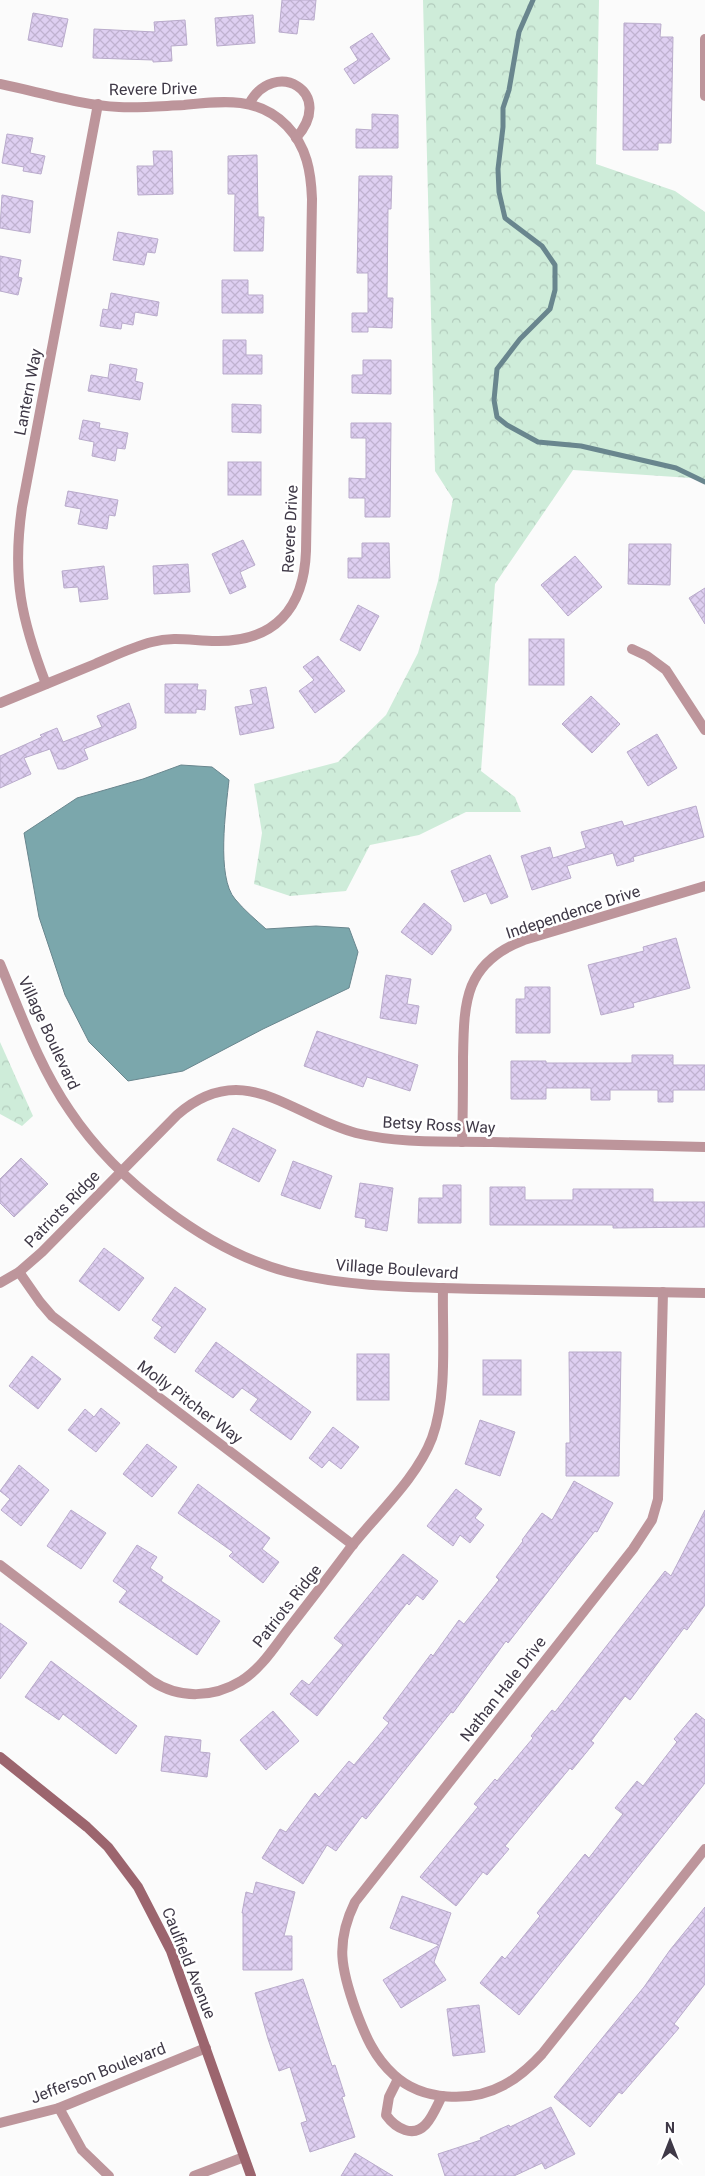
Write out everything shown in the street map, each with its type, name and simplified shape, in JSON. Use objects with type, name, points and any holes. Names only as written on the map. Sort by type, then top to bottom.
[{"type":"street","points":[[705,39],[705,96]]},
{"type":"street","points":[[249,104],[257,92],[270,83],[286,82],[298,86],[306,96],[310,113],[305,127],[296,138]]},
{"type":"street","name":"Revere Drive","points":[[0,84],[98,104],[146,107],[226,101],[249,104],[275,115],[296,138],[309,167],[312,200],[306,551],[304,575],[298,594],[276,623],[256,636],[224,641],[183,638],[159,640],[127,651],[0,703]]},
{"type":"street","name":"Lantern Way","points":[[46,684],[29,640],[21,609],[17,582],[18,539],[22,507],[98,104]]},
{"type":"street","points":[[632,649],[666,670],[705,730]]},
{"type":"street","name":"Independence Drive","points":[[462,1142],[464,1012],[471,986],[486,964],[503,950],[518,942],[705,886]]},
{"type":"street","name":"Village Boulevard","points":[[0,964],[56,1090],[86,1132],[120,1171],[145,1194],[190,1226],[237,1253],[287,1272],[357,1285],[705,1293]]},
{"type":"street","name":"Betsy Ross Way","points":[[120,1171],[185,1109],[202,1099],[233,1091],[270,1095],[334,1126],[365,1135],[399,1141],[705,1148]]},
{"type":"street","name":"Patriots Ridge","points":[[0,1282],[19,1272],[42,1252],[120,1171]]},
{"type":"street","name":"Molly Pitcher Way","points":[[19,1272],[52,1316],[353,1546]]},
{"type":"street","name":"Patriots Ridge","points":[[0,1565],[159,1685],[173,1691],[197,1694],[213,1693],[229,1688],[251,1674],[269,1654],[411,1474],[433,1436],[441,1396],[442,1288]]},
{"type":"street","name":"Nathan Hale Drive","points":[[663,1292],[660,1486],[652,1520],[633,1549],[360,1894],[347,1920],[342,1939],[342,1958],[347,1987],[369,2044],[383,2065],[398,2079],[418,2090],[442,2096],[460,2097],[493,2090],[502,2086],[524,2072],[542,2054],[705,1849]]},
{"type":"street","name":"Caulfield Avenue","points":[[0,1758],[87,1827],[108,1847],[138,1887],[171,1951],[251,2176]]},
{"type":"street","name":"Jefferson Boulevard","points":[[0,2123],[59,2108],[206,2048]]},
{"type":"street","points":[[398,2079],[389,2097],[386,2109],[390,2120],[402,2129],[415,2130],[424,2126],[442,2096]]},
{"type":"street","points":[[59,2108],[82,2150],[109,2176]]},
{"type":"street","points":[[194,2176],[244,2156]]},
{"type":"green space","points":[[423,0],[599,0],[596,164],[675,191],[705,212],[705,479],[573,470],[495,584],[481,771],[515,797],[521,812],[466,812],[419,835],[370,845],[346,891],[290,896],[254,884],[262,833],[254,784],[338,762],[386,715],[418,653],[438,581],[453,499],[435,471]]},
{"type":"green space","points":[[0,1042],[33,1116],[22,1126],[0,1114]]},
{"type":"water","points":[[181,765],[212,767],[229,780],[224,859],[229,889],[242,907],[266,929],[316,926],[349,928],[358,952],[349,988],[263,1029],[183,1071],[128,1081],[89,1042],[65,995],[39,917],[24,833],[77,798],[143,779]]},
{"type":"building","points":[[282,0],[316,0],[314,20],[299,19],[297,34],[279,32]]},
{"type":"building","points":[[33,13],[68,19],[62,47],[28,40]]},
{"type":"building","points":[[253,15],[255,43],[217,46],[215,18]]},
{"type":"building","points":[[185,20],[187,45],[171,46],[172,61],[153,62],[153,60],[93,58],[94,29],[155,32],[154,22]]},
{"type":"building","points":[[624,23],[661,24],[660,37],[673,37],[671,143],[658,143],[658,150],[623,150]]},
{"type":"building","points":[[372,33],[390,59],[354,84],[344,69],[358,60],[350,47]]},
{"type":"building","points":[[372,114],[398,115],[398,148],[356,148],[356,129],[372,130]]},
{"type":"building","points":[[7,134],[33,138],[30,153],[45,156],[41,174],[23,171],[24,167],[2,163]]},
{"type":"building","points":[[153,151],[172,151],[173,194],[138,195],[137,166],[154,166]]},
{"type":"building","points":[[257,155],[258,217],[264,217],[263,251],[234,251],[235,194],[228,194],[228,156]]},
{"type":"building","points":[[359,176],[392,176],[391,209],[388,209],[387,298],[393,298],[392,328],[368,327],[368,332],[352,332],[352,313],[368,313],[368,273],[357,273]]},
{"type":"building","points":[[2,195],[33,201],[30,233],[0,228]]},
{"type":"building","points":[[118,232],[158,239],[155,253],[147,252],[144,265],[113,260]]},
{"type":"building","points":[[0,256],[21,260],[18,277],[22,278],[18,295],[0,291]]},
{"type":"building","points":[[222,280],[248,280],[248,295],[263,295],[263,313],[222,313]]},
{"type":"building","points":[[111,293],[159,302],[157,316],[135,312],[133,325],[122,323],[121,329],[100,326],[103,309],[108,310]]},
{"type":"building","points":[[223,340],[246,340],[246,355],[262,355],[262,374],[223,374]]},
{"type":"building","points":[[363,360],[391,360],[391,394],[352,393],[352,375],[363,375]]},
{"type":"building","points":[[110,364],[137,369],[135,381],[143,383],[140,400],[88,391],[91,375],[108,378]]},
{"type":"building","points":[[232,404],[261,405],[261,433],[232,432]]},
{"type":"building","points":[[83,420],[100,423],[99,428],[128,433],[125,449],[117,448],[115,461],[92,456],[94,442],[79,439]]},
{"type":"building","points":[[351,423],[391,423],[390,517],[365,517],[365,498],[349,498],[349,478],[366,479],[366,438],[351,438]]},
{"type":"building","points":[[228,462],[261,462],[261,495],[228,495]]},
{"type":"building","points":[[68,491],[118,500],[115,516],[109,515],[107,529],[78,524],[81,509],[65,506]]},
{"type":"building","points":[[243,540],[255,565],[240,572],[246,587],[230,594],[212,554]]},
{"type":"building","points":[[362,543],[389,543],[390,578],[348,578],[348,558],[362,558]]},
{"type":"building","points":[[629,544],[671,544],[670,585],[628,584]]},
{"type":"building","points":[[575,556],[602,587],[568,616],[541,585]]},
{"type":"building","points":[[188,564],[190,592],[154,594],[153,566]]},
{"type":"building","points":[[104,566],[108,599],[80,602],[78,587],[64,588],[62,571]]},
{"type":"building","points":[[705,588],[705,624],[689,598]]},
{"type":"building","points":[[358,605],[379,616],[360,651],[340,640]]},
{"type":"building","points":[[529,639],[564,639],[564,685],[529,685]]},
{"type":"building","points":[[318,656],[345,691],[315,713],[299,691],[314,680],[303,667]]},
{"type":"building","points":[[165,684],[198,684],[197,690],[206,690],[205,710],[196,709],[196,713],[165,713]]},
{"type":"building","points":[[266,687],[274,728],[240,735],[235,707],[253,704],[250,690]]},
{"type":"building","points":[[591,696],[620,724],[592,753],[562,724]]},
{"type":"building","points":[[129,703],[136,722],[136,728],[84,749],[88,759],[64,769],[58,769],[50,749],[24,758],[31,774],[0,788],[0,756],[57,728],[63,742],[102,727],[97,716]]},
{"type":"building","points":[[657,734],[677,768],[648,786],[627,752]]},
{"type":"building","points":[[696,806],[704,837],[633,857],[634,861],[617,866],[613,853],[567,866],[571,878],[532,890],[521,856],[550,847],[553,858],[586,848],[581,832],[622,821],[624,826]]},
{"type":"building","points":[[490,855],[508,897],[491,904],[486,893],[464,902],[451,871]]},
{"type":"building","points":[[424,903],[451,925],[451,930],[432,955],[401,932]]},
{"type":"building","points":[[676,938],[690,988],[633,1003],[634,1007],[601,1015],[588,965],[644,951],[643,947]]},
{"type":"building","points":[[386,975],[411,979],[407,1004],[419,1006],[416,1024],[380,1018]]},
{"type":"building","points":[[525,987],[550,987],[550,1033],[516,1033],[516,999],[525,999]]},
{"type":"building","points":[[317,1031],[418,1065],[410,1091],[367,1077],[363,1087],[304,1066]]},
{"type":"building","points":[[632,1055],[673,1055],[673,1065],[705,1065],[705,1090],[673,1090],[673,1102],[658,1102],[658,1090],[610,1090],[610,1100],[591,1100],[591,1088],[546,1088],[546,1099],[511,1099],[511,1061],[632,1063]]},
{"type":"building","points":[[233,1128],[276,1150],[259,1182],[217,1160]]},
{"type":"building","points":[[21,1158],[48,1184],[14,1217],[0,1203],[0,1179]]},
{"type":"building","points":[[293,1161],[332,1176],[320,1209],[281,1195]]},
{"type":"building","points":[[360,1183],[393,1188],[387,1231],[365,1227],[366,1219],[355,1217]]},
{"type":"building","points":[[443,1185],[461,1185],[461,1223],[418,1223],[419,1198],[443,1198]]},
{"type":"building","points":[[490,1187],[525,1187],[525,1200],[573,1200],[573,1189],[653,1189],[653,1202],[705,1202],[705,1227],[613,1228],[613,1225],[490,1225]]},
{"type":"building","points":[[104,1248],[144,1278],[119,1311],[79,1281]]},
{"type":"building","points":[[175,1287],[206,1309],[175,1353],[154,1338],[162,1327],[152,1320]]},
{"type":"building","points":[[216,1342],[311,1412],[291,1440],[250,1410],[258,1399],[242,1388],[233,1398],[195,1371]]},
{"type":"building","points":[[569,1352],[621,1352],[619,1476],[566,1476],[566,1443],[570,1443]]},
{"type":"building","points":[[357,1354],[389,1354],[389,1400],[357,1400]]},
{"type":"building","points":[[32,1356],[61,1379],[38,1409],[9,1386]]},
{"type":"building","points":[[483,1360],[521,1360],[521,1395],[483,1395]]},
{"type":"building","points":[[101,1408],[120,1423],[96,1452],[68,1430],[85,1409],[94,1417]]},
{"type":"building","points":[[480,1420],[515,1432],[500,1476],[465,1464]]},
{"type":"building","points":[[333,1427],[359,1447],[341,1469],[329,1460],[322,1468],[309,1458]]},
{"type":"building","points":[[147,1444],[177,1467],[152,1497],[123,1474]]},
{"type":"building","points":[[19,1465],[49,1490],[21,1526],[1,1510],[10,1499],[0,1491]]},
{"type":"building","points":[[574,1481],[613,1503],[597,1532],[595,1531],[508,1643],[506,1641],[453,1713],[451,1712],[366,1819],[362,1816],[336,1851],[327,1845],[303,1884],[262,1858],[280,1829],[286,1832],[315,1793],[319,1797],[349,1761],[354,1765],[389,1723],[383,1718],[431,1654],[433,1656],[459,1620],[464,1624],[499,1580],[496,1577],[542,1513],[552,1520]]},
{"type":"building","points":[[198,1484],[270,1538],[262,1549],[279,1562],[263,1583],[229,1556],[233,1552],[178,1513]]},
{"type":"building","points":[[456,1489],[482,1509],[475,1518],[484,1525],[470,1543],[460,1535],[453,1546],[427,1526]]},
{"type":"building","points":[[71,1510],[106,1533],[81,1569],[47,1546]]},
{"type":"building","points":[[705,1510],[705,1605],[687,1630],[684,1628],[630,1700],[625,1696],[591,1741],[594,1743],[572,1770],[570,1768],[505,1846],[509,1849],[487,1875],[483,1872],[456,1906],[420,1877],[478,1807],[474,1804],[495,1779],[497,1781],[533,1738],[531,1736],[552,1710],[555,1712],[665,1571],[671,1576]]},
{"type":"building","points":[[137,1545],[157,1557],[150,1568],[163,1577],[161,1581],[220,1621],[197,1655],[119,1602],[127,1591],[113,1581]]},
{"type":"building","points":[[403,1554],[438,1581],[423,1600],[417,1595],[409,1605],[407,1603],[317,1716],[290,1694],[302,1680],[309,1685],[343,1645],[334,1638]]},
{"type":"building","points":[[0,1623],[27,1643],[0,1679]]},
{"type":"building","points":[[51,1661],[137,1726],[116,1754],[63,1714],[59,1720],[25,1697]]},
{"type":"building","points":[[273,1711],[299,1741],[266,1770],[240,1740]]},
{"type":"building","points":[[696,1713],[705,1720],[705,1783],[519,2015],[480,1983],[502,1956],[505,1959],[540,1916],[537,1913],[585,1854],[589,1858],[623,1814],[615,1808],[637,1781],[643,1786],[677,1742],[674,1739]]},
{"type":"building","points":[[165,1736],[201,1740],[200,1752],[210,1753],[207,1777],[161,1771]]},
{"type":"building","points":[[256,1882],[295,1892],[284,1936],[292,1936],[292,1970],[243,1970],[242,1913],[246,1892],[253,1894]]},
{"type":"building","points":[[402,1896],[451,1913],[434,1962],[446,1980],[401,2008],[383,1980],[439,1945],[390,1928]]},
{"type":"building","points":[[705,1907],[705,1984],[674,2024],[679,2028],[622,2094],[619,2092],[590,2127],[554,2097],[644,1987],[670,1950]]},
{"type":"building","points":[[303,1979],[332,2066],[335,2065],[345,2096],[342,2097],[355,2137],[310,2152],[301,2123],[307,2121],[290,2067],[279,2071],[255,1993]]},
{"type":"building","points":[[479,2005],[485,2052],[453,2056],[447,2009]]},
{"type":"building","points":[[551,2107],[575,2154],[545,2169],[542,2163],[514,2176],[445,2176],[438,2154],[481,2140],[480,2138],[509,2125],[510,2127]]},
{"type":"building","points":[[355,2153],[393,2176],[341,2176]]},
{"type":"waterway","points":[[533,0],[519,32],[509,90],[503,108],[503,127],[498,169],[499,192],[505,218],[542,246],[555,265],[555,290],[550,309],[520,339],[497,369],[494,400],[497,417],[507,425],[538,442],[581,446],[676,468],[705,482]]}]
